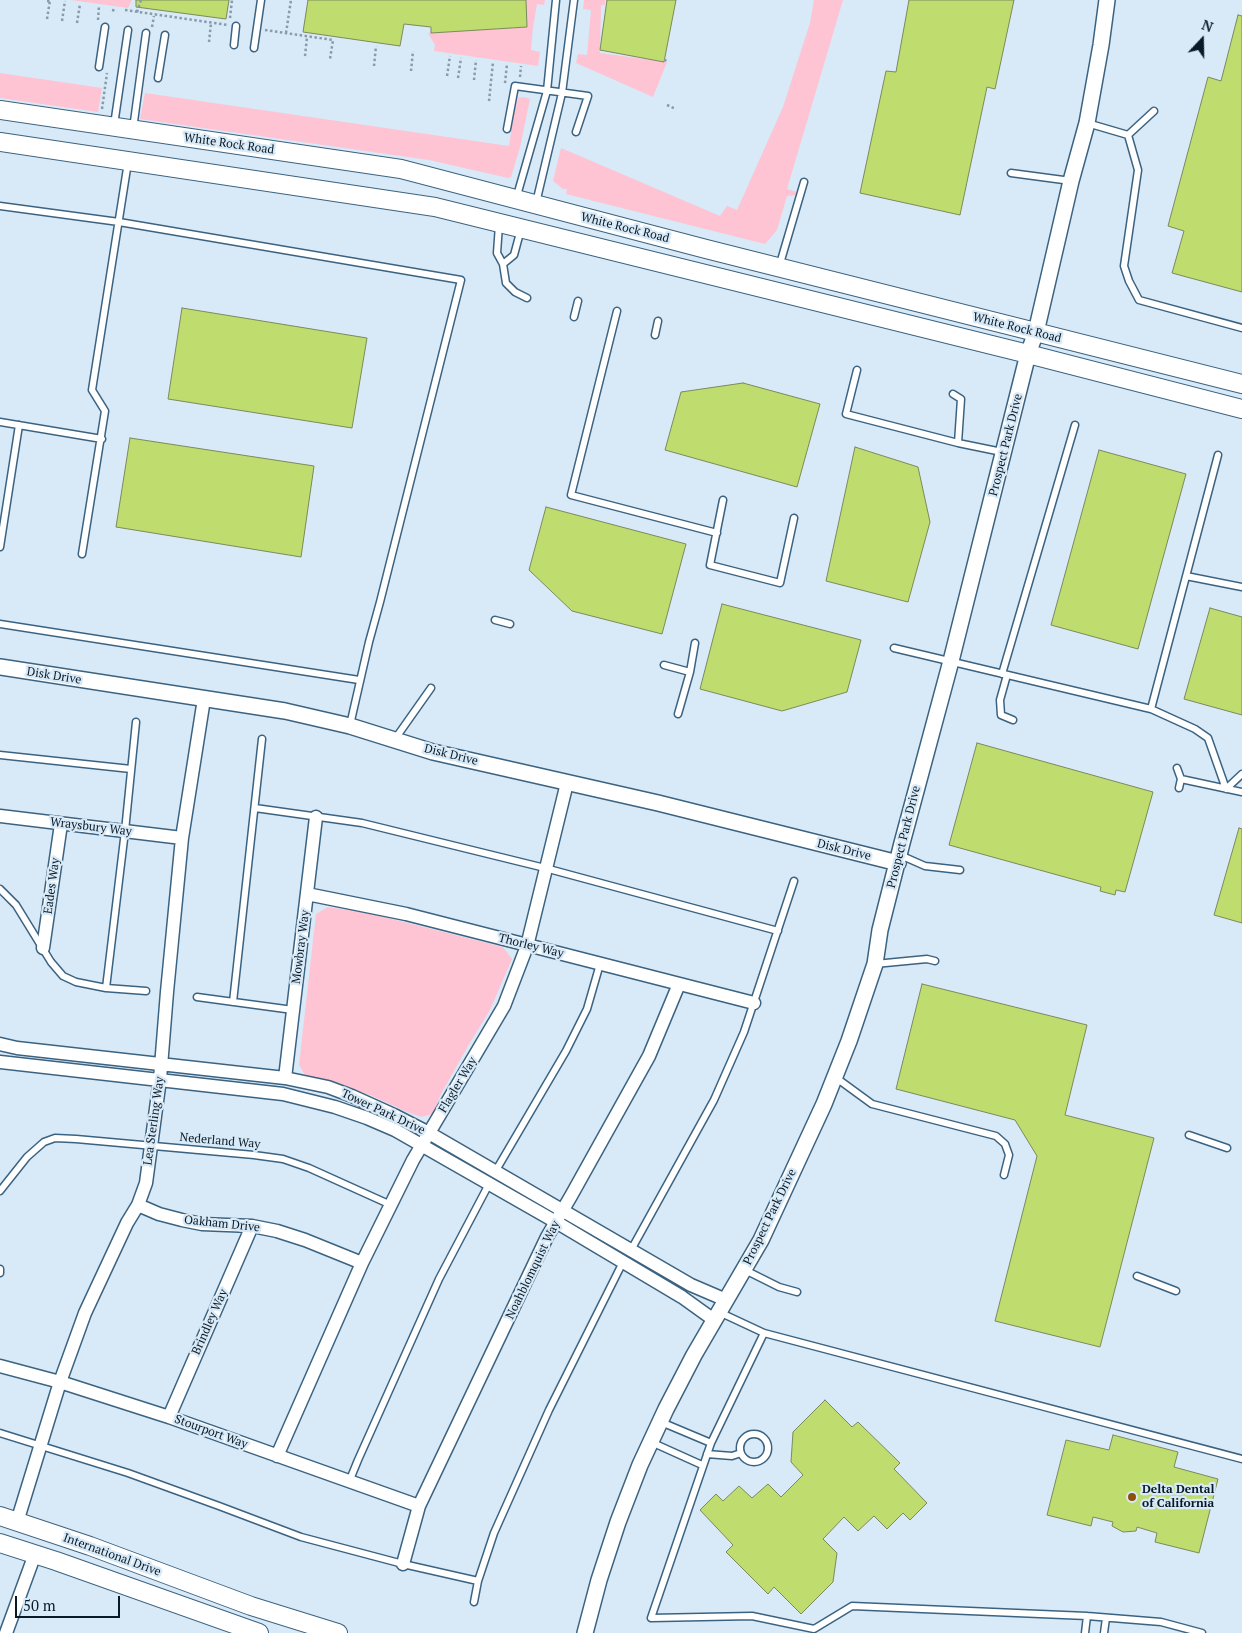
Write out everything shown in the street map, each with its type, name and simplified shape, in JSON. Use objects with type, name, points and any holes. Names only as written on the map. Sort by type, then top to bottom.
[{"type":"main road","name":"White Rock Road","points":[[0,110],[107,121],[133,130],[402,168],[779,267],[1242,384]]},
{"type":"main road","name":"White Rock Road","points":[[0,142],[418,204],[1028,354],[1242,409]]},
{"type":"main road","name":"International Drive","points":[[0,1516],[90,1546],[251,1606],[338,1633]]},
{"type":"main road","name":"International Drive","points":[[0,1543],[259,1633]]},
{"type":"street","name":"Prospect Park Drive","points":[[585,1633],[599,1580],[618,1522],[660,1421],[694,1355],[761,1240],[824,1104],[852,1032],[875,964],[880,930],[951,661],[1028,354],[1036,332],[1071,182],[1087,123],[1107,0]]},
{"type":"street","name":"Disk Drive","points":[[0,667],[285,711],[350,726],[433,752],[898,859]]},
{"type":"street","name":"Lea Sterling Way","points":[[17,1522],[60,1382],[85,1314],[127,1223],[138,1205],[146,1183],[162,1065],[182,838],[204,698]]},
{"type":"street","name":"Flagler Way","points":[[277,1456],[362,1263],[422,1145],[504,1006],[527,946],[567,783]]},
{"type":"street","name":"Wraysbury Way","points":[[0,816],[182,838]]},
{"type":"street","name":"Mowbray Way","points":[[285,1078],[316,817]]},
{"type":"street","name":"Eades Way","points":[[43,948],[62,824]]},
{"type":"street","name":"Thorley Way","points":[[307,894],[406,914],[754,1003]]},
{"type":"street","name":"Noahblomquist Way","points":[[402,1564],[419,1506],[547,1237],[649,1056],[679,984]]},
{"type":"street","name":"Tower Park Drive","points":[[0,1044],[18,1048],[285,1078],[328,1087],[394,1115],[429,1134],[495,1172],[623,1262],[682,1297],[720,1310]]},
{"type":"street","name":"Tower Park Drive","points":[[0,1062],[282,1094],[306,1099],[367,1118],[395,1130],[489,1184],[631,1250],[691,1285],[720,1310]]},
{"type":"street","name":"Oakham Drive","points":[[138,1205],[159,1214],[202,1224],[252,1226],[276,1231],[305,1240],[362,1263]]},
{"type":"street","name":"Brindley Way","points":[[169,1417],[252,1226]]},
{"type":"street","name":"Stourport Way","points":[[0,1366],[60,1382],[169,1417],[419,1506]]},
{"type":"street","points":[[6,1633],[35,1554]]},
{"type":"lane","points":[[254,48],[260,0]]},
{"type":"lane","points":[[516,199],[547,91],[556,0]]},
{"type":"lane","points":[[535,204],[562,93],[574,0]]},
{"type":"lane","points":[[234,45],[236,26]]},
{"type":"lane","points":[[99,67],[105,27]]},
{"type":"lane","points":[[107,121],[128,30]]},
{"type":"lane","points":[[133,130],[146,32]]},
{"type":"lane","points":[[158,78],[165,35]]},
{"type":"lane","points":[[507,129],[514,86],[588,96],[576,132]]},
{"type":"lane","points":[[1128,135],[1154,111]]},
{"type":"lane","points":[[1087,123],[1128,135]]},
{"type":"lane","points":[[1128,135],[1138,170],[1124,266],[1138,300],[1242,328]]},
{"type":"lane","points":[[82,554],[105,412],[92,390],[128,161]]},
{"type":"lane","points":[[1011,173],[1071,182]]},
{"type":"lane","points":[[779,267],[804,182]]},
{"type":"lane","points":[[0,206],[119,222],[461,280],[359,680],[350,726]]},
{"type":"lane","points":[[499,223],[497,253],[503,264],[506,283],[515,292],[527,298]]},
{"type":"lane","points":[[503,264],[514,255],[521,229]]},
{"type":"lane","points":[[574,317],[578,301]]},
{"type":"lane","points":[[617,311],[571,495],[717,533]]},
{"type":"lane","points":[[655,335],[658,321]]},
{"type":"lane","points":[[857,370],[846,414],[1004,453]]},
{"type":"lane","points":[[953,394],[961,399],[958,443]]},
{"type":"lane","points":[[0,422],[102,439]]},
{"type":"lane","points":[[1013,720],[1001,715],[1000,700],[1004,674],[1075,424]]},
{"type":"lane","points":[[0,547],[19,425]]},
{"type":"lane","points":[[1151,709],[1218,455]]},
{"type":"lane","points":[[723,500],[710,565],[780,582],[794,518]]},
{"type":"lane","points":[[1186,576],[1242,587]]},
{"type":"lane","points":[[495,620],[510,624]]},
{"type":"lane","points":[[0,624],[359,680]]},
{"type":"lane","points":[[678,714],[690,672],[695,643]]},
{"type":"lane","points":[[894,648],[1151,709],[1195,729],[1208,738],[1226,789]]},
{"type":"lane","points":[[664,665],[690,672]]},
{"type":"lane","points":[[394,740],[431,688]]},
{"type":"lane","points":[[106,988],[136,722]]},
{"type":"lane","points":[[233,1002],[262,740]]},
{"type":"lane","points":[[0,755],[131,769]]},
{"type":"lane","points":[[1177,768],[1181,779],[1178,788]]},
{"type":"lane","points":[[1226,789],[1242,774]]},
{"type":"lane","points":[[1181,779],[1242,792]]},
{"type":"lane","points":[[255,808],[362,823],[545,868],[778,931]]},
{"type":"lane","points":[[898,859],[925,866],[960,870]]},
{"type":"lane","points":[[631,1250],[714,1100],[744,1032],[794,881]]},
{"type":"lane","points":[[0,889],[16,904],[51,962],[63,976],[76,982],[106,988],[146,991]]},
{"type":"lane","points":[[875,964],[927,959],[935,961]]},
{"type":"lane","points":[[495,1172],[566,1051],[587,1009],[600,964]]},
{"type":"lane","points":[[197,997],[293,1010]]},
{"type":"lane","points":[[835,1077],[872,1104],[996,1136],[1005,1144],[1009,1155],[1004,1175]]},
{"type":"lane","points":[[1189,1135],[1227,1148]]},
{"type":"lane","name":"Nederland Way","points":[[0,1191],[27,1157],[44,1142],[55,1138],[282,1159],[309,1168],[391,1206]]},
{"type":"lane","points":[[349,1482],[439,1279],[489,1184]]},
{"type":"lane","points":[[474,1602],[478,1581],[494,1533],[549,1410],[623,1262]]},
{"type":"lane","points":[[744,1269],[779,1287],[797,1292]]},
{"type":"lane","points":[[1137,1276],[1176,1291]]},
{"type":"lane","points":[[720,1310],[764,1333],[1242,1459]]},
{"type":"lane","points":[[764,1333],[702,1465],[651,1618],[752,1616],[801,1630],[814,1629],[852,1606],[1087,1616],[1160,1622],[1202,1633]]},
{"type":"lane","points":[[660,1421],[711,1443]]},
{"type":"lane","points":[[0,1433],[128,1473],[301,1538],[478,1581]]},
{"type":"lane","points":[[757,1433],[762,1436],[769,1445],[767,1456],[758,1462],[747,1460],[741,1453],[740,1445],[742,1440],[751,1434],[757,1433]]},
{"type":"lane","points":[[651,1442],[702,1465]]},
{"type":"lane","points":[[707,1454],[732,1456],[741,1453]]},
{"type":"lane","points":[[1085,1633],[1087,1616]]},
{"type":"lane","points":[[1104,1633],[1106,1618]]},
{"type":"path","points":[[137,12],[141,0]]},
{"type":"path","points":[[125,10],[211,24],[229,25],[232,0]]},
{"type":"path","points":[[286,33],[291,0]]},
{"type":"path","points":[[47,19],[49,1]]},
{"type":"path","points":[[62,21],[65,3]]},
{"type":"path","points":[[77,23],[80,5]]},
{"type":"path","points":[[97,26],[99,8]]},
{"type":"path","points":[[112,10],[117,11]]},
{"type":"path","points":[[209,42],[211,24]]},
{"type":"path","points":[[256,29],[333,40],[330,60]]},
{"type":"path","points":[[305,56],[307,37]]},
{"type":"path","points":[[374,66],[376,46]]},
{"type":"path","points":[[411,71],[413,51]]},
{"type":"path","points":[[447,76],[450,56]]},
{"type":"path","points":[[458,78],[461,58]]},
{"type":"path","points":[[474,80],[476,60]]},
{"type":"path","points":[[664,60],[669,61]]},
{"type":"path","points":[[489,101],[493,62]]},
{"type":"path","points":[[504,85],[507,64]]},
{"type":"path","points":[[107,68],[107,121]]},
{"type":"path","points":[[667,105],[676,109]]},
{"type":"shaded area","points":[[71,0],[132,0],[128,8]]},
{"type":"shaded area","points":[[526,0],[545,0],[544,5],[537,4],[533,27],[531,50],[540,52],[538,66],[434,51],[435,45],[428,33],[527,27]]},
{"type":"shaded area","points":[[584,0],[605,0],[605,5],[601,5],[600,53],[667,62],[653,97],[576,63],[578,54],[587,55],[591,10],[583,9]]},
{"type":"shaded area","points":[[814,0],[843,0],[787,189],[797,192],[797,195],[787,196],[777,230],[765,244],[566,194],[567,189],[563,189],[553,181],[561,148],[720,216],[727,206],[737,210],[783,107],[810,23]]},
{"type":"shaded area","points":[[0,73],[102,88],[98,112],[0,98]]},
{"type":"shaded area","points":[[145,93],[509,146],[518,98],[530,99],[520,147],[511,177],[508,178],[429,160],[140,119]]},
{"type":"shaded area","points":[[328,907],[368,913],[503,947],[512,959],[490,1010],[441,1094],[433,1114],[421,1117],[370,1095],[339,1085],[307,1078],[299,1065],[316,914]]},
{"type":"building","points":[[136,0],[229,0],[226,19],[136,7]]},
{"type":"building","points":[[308,0],[526,0],[527,27],[431,33],[431,27],[404,24],[400,46],[303,32]]},
{"type":"building","points":[[607,0],[676,0],[664,62],[600,50]]},
{"type":"building","points":[[909,0],[1014,0],[995,89],[987,87],[960,215],[860,193],[886,71],[896,72]]},
{"type":"building","points":[[1238,15],[1242,16],[1242,292],[1172,273],[1184,231],[1168,226],[1208,77],[1221,81]]},
{"type":"building","points":[[182,308],[367,338],[352,428],[168,399]]},
{"type":"building","points":[[743,383],[820,404],[797,487],[665,450],[681,392]]},
{"type":"building","points":[[130,438],[314,466],[301,557],[116,527]]},
{"type":"building","points":[[855,447],[918,467],[930,522],[908,602],[826,581]]},
{"type":"building","points":[[1099,450],[1186,474],[1138,649],[1051,625]]},
{"type":"building","points":[[546,507],[686,544],[662,634],[572,611],[529,570]]},
{"type":"building","points":[[722,604],[861,640],[847,692],[782,711],[700,689]]},
{"type":"building","points":[[1210,608],[1242,617],[1242,715],[1184,699]]},
{"type":"building","points":[[977,743],[1153,792],[1125,892],[1116,890],[1115,895],[1100,891],[1101,887],[949,845]]},
{"type":"building","points":[[1239,828],[1242,829],[1242,923],[1214,915]]},
{"type":"building","points":[[922,984],[1087,1025],[1065,1115],[1154,1138],[1100,1347],[995,1321],[1037,1156],[1015,1120],[896,1089]]},
{"type":"building","points":[[825,1400],[852,1427],[858,1422],[900,1463],[894,1469],[927,1503],[910,1520],[903,1513],[887,1529],[874,1516],[858,1531],[844,1517],[823,1539],[837,1553],[833,1582],[801,1614],[774,1587],[768,1594],[726,1552],[733,1545],[700,1510],[716,1494],[723,1501],[739,1486],[752,1498],[768,1484],[781,1497],[803,1475],[791,1462],[793,1432]]},
{"type":"building","name":"Delta Dental of California","points":[[1113,1435],[1178,1452],[1174,1467],[1218,1479],[1199,1553],[1155,1542],[1157,1533],[1137,1527],[1136,1531],[1123,1532],[1112,1526],[1113,1522],[1093,1517],[1091,1526],[1047,1515],[1066,1440],[1109,1450]]},
{"type":"place","name":"Delta Dental of California","points":[[1132,1497]]}]
